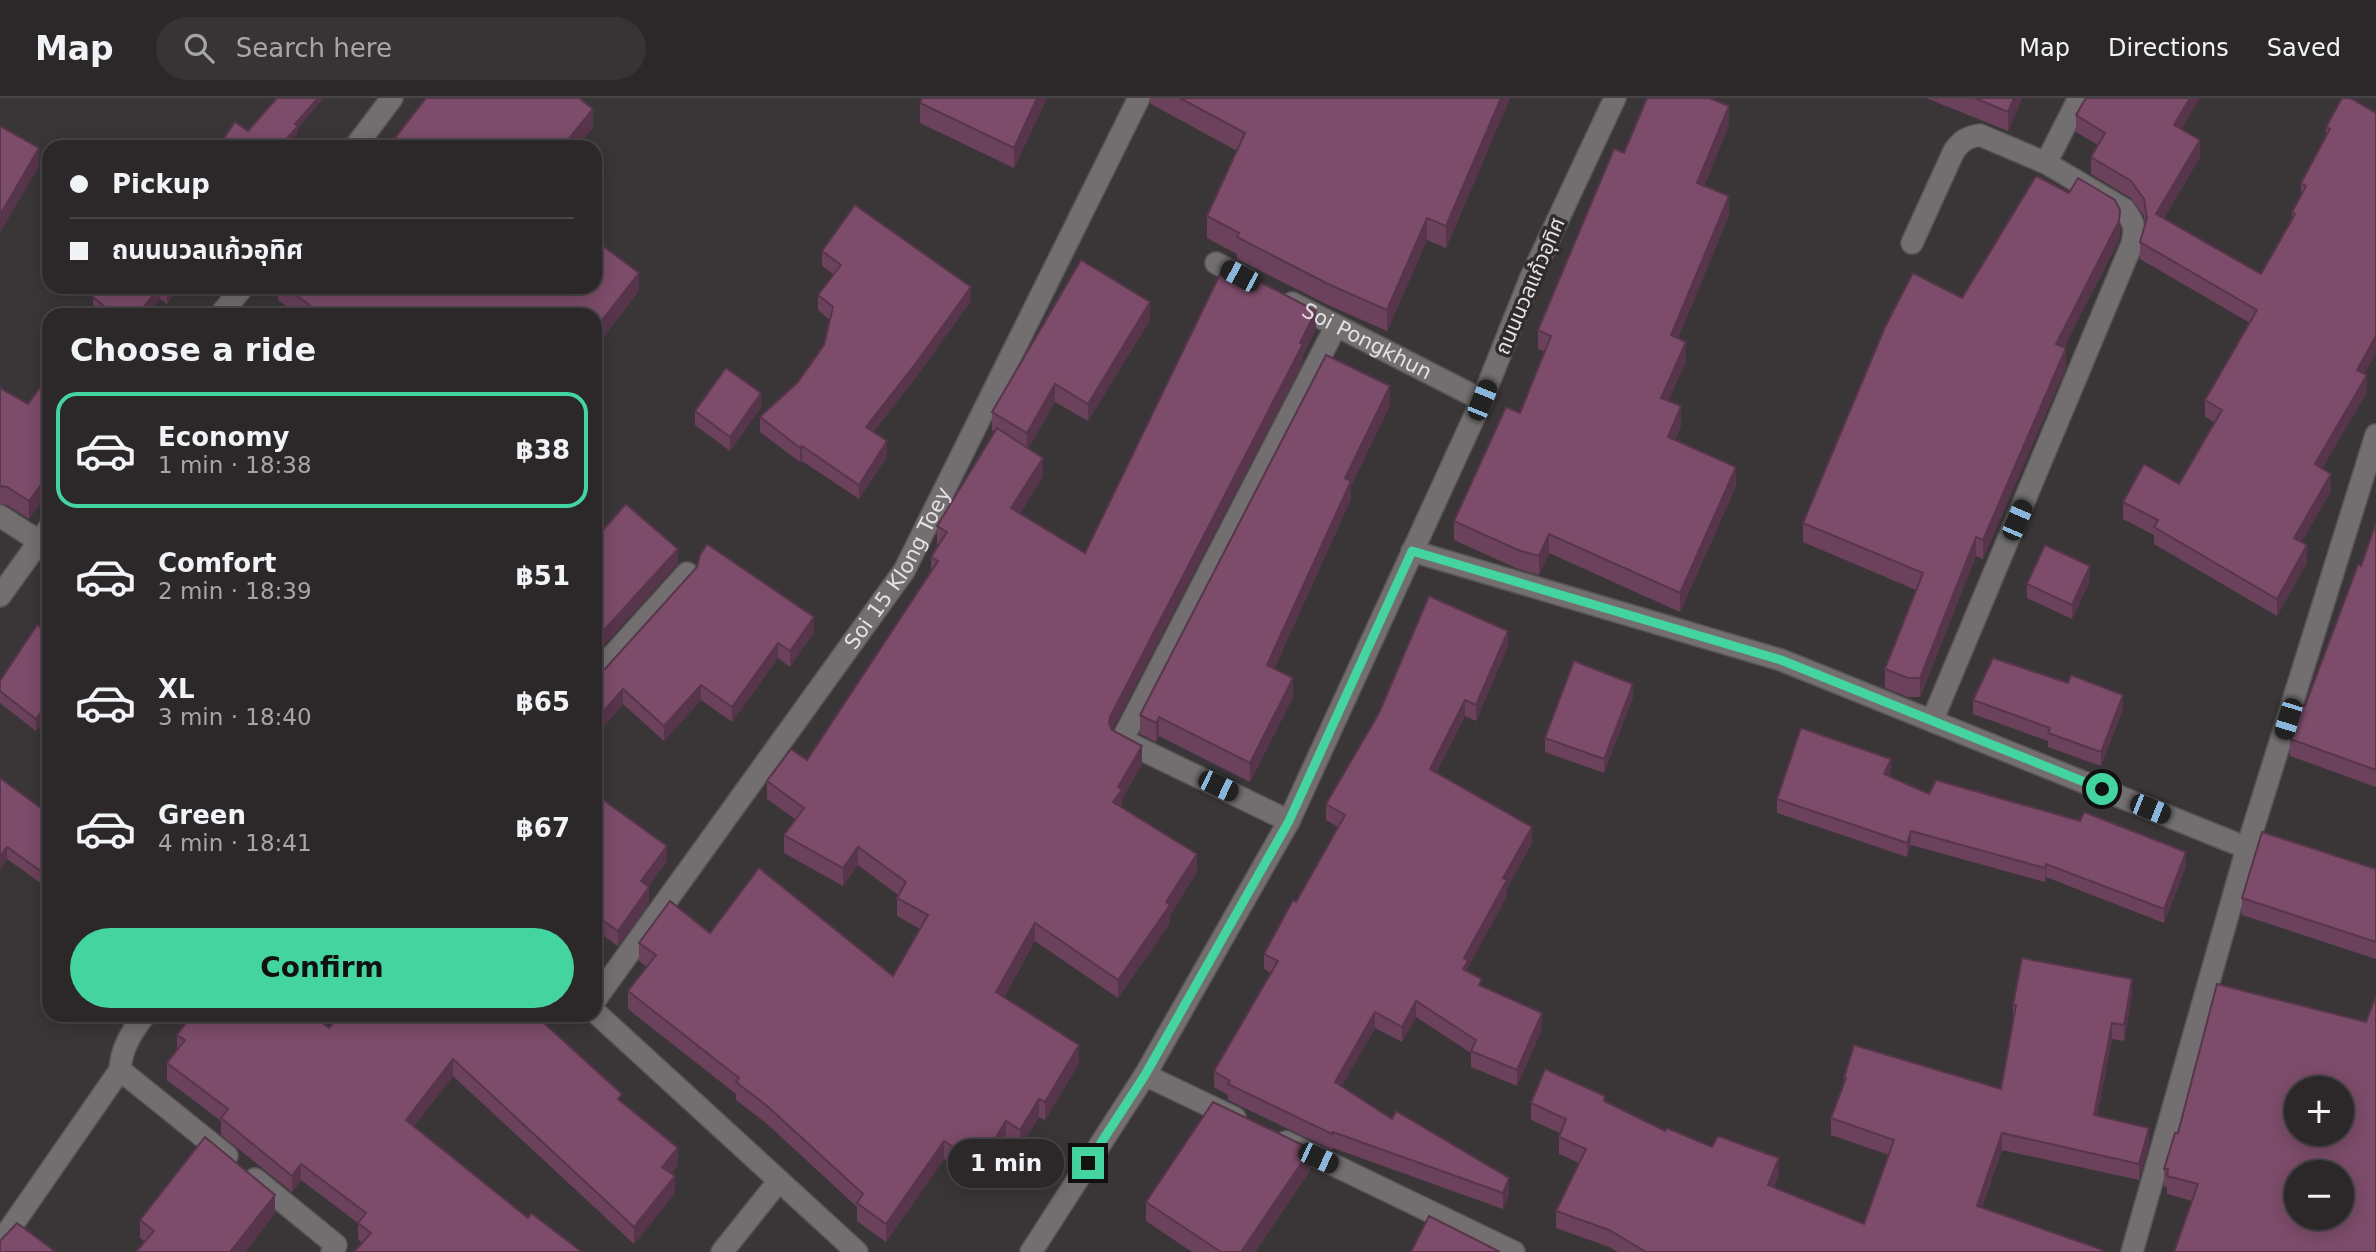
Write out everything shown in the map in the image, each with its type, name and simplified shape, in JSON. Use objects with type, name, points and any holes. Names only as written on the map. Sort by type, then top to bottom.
[{"type":"street","points":[[360,140],[392,98]]},
{"type":"street","name":"Soi 15 Klong Toey","points":[[602,990],[904,571],[1139,98]]},
{"type":"street","name":"ถนนนวลแก้วอุทิศ","points":[[1031,1252],[1145,1075],[1289,821],[1482,400],[1531,277],[1615,98]]},
{"type":"street","points":[[2046,163],[2079,98]]},
{"type":"street","points":[[1912,243],[1954,151],[1960,142],[1980,135],[2046,163],[2124,209],[2133,221],[2135,231],[2132,244],[1932,721]]},
{"type":"street","name":"Soi Pongkhun","points":[[1216,263],[1482,400]]},
{"type":"street","points":[[226,308],[237,294]]},
{"type":"street","points":[[1289,821],[1122,740],[1336,326]]},
{"type":"street","points":[[2132,1252],[2247,848],[2376,435]]},
{"type":"street","points":[[0,516],[42,537]]},
{"type":"street","points":[[0,596],[42,544]]},
{"type":"street","points":[[1412,551],[1781,660],[2247,848]]},
{"type":"street","points":[[602,667],[687,573]]},
{"type":"street","points":[[602,1019],[857,1252]]},
{"type":"street","points":[[0,1242],[121,1070],[121,1054],[139,1022]]},
{"type":"street","points":[[121,1070],[338,1250]]},
{"type":"street","points":[[1145,1075],[1514,1252]]},
{"type":"street","points":[[722,1252],[778,1182]]},
{"type":"building","points":[[277,98],[318,98],[295,124],[298,126],[285,140],[223,140],[235,122],[248,131]]},
{"type":"building","points":[[426,98],[579,98],[593,109],[568,140],[394,140]]},
{"type":"building","points":[[922,98],[1037,98],[1014,148],[920,103]]},
{"type":"building","points":[[1180,98],[1501,98],[1446,226],[1427,218],[1387,310],[1328,284],[1237,237],[1239,233],[1207,216],[1245,133]]},
{"type":"building","points":[[1647,98],[1709,98],[1729,106],[1697,183],[1729,196],[1671,335],[1686,342],[1661,398],[1681,406],[1668,437],[1736,467],[1680,593],[1549,534],[1539,556],[1518,550],[1454,521],[1506,407],[1520,413],[1551,336],[1538,330],[1614,149],[1624,153]]},
{"type":"building","points":[[1975,98],[2014,98],[2008,112]]},
{"type":"building","points":[[2086,98],[2190,98],[2174,125],[2200,140],[2156,214],[2261,274],[2295,214],[2292,212],[2306,186],[2301,183],[2330,129],[2326,127],[2342,98],[2350,98],[2376,113],[2376,336],[2357,370],[2367,375],[2315,464],[2331,474],[2294,538],[2307,545],[2277,599],[2154,527],[2158,520],[2123,502],[2144,464],[2179,484],[2222,410],[2205,400],[2257,310],[2140,242],[2147,218],[2144,199],[2131,181],[2091,157],[2105,133],[2076,115]]},
{"type":"building","points":[[0,126],[39,148],[0,215]]},
{"type":"building","points":[[2036,176],[2069,193],[2078,178],[2115,200],[2120,210],[2119,221],[2056,344],[2066,348],[1983,540],[1976,537],[1920,678],[1908,678],[1885,669],[1923,573],[1803,523],[1885,327],[1913,273],[1962,298]]},
{"type":"building","points":[[855,205],[971,287],[866,427],[887,441],[859,485],[802,446],[800,448],[760,417],[798,382],[824,345],[833,307],[818,295],[841,265],[822,251]]},
{"type":"building","points":[[602,245],[639,273],[602,320],[602,308],[314,308],[294,294],[602,294]]},
{"type":"building","points":[[1081,260],[1150,302],[1088,404],[1055,384],[1027,433],[992,412]]},
{"type":"building","points":[[1225,264],[1316,311],[1300,343],[1303,344],[1109,723],[1112,730],[1142,746],[1118,787],[1122,790],[1113,802],[1197,854],[1166,902],[1170,905],[1118,980],[1035,923],[996,992],[1079,1045],[1045,1102],[1039,1099],[1020,1130],[1006,1121],[979,1164],[944,1141],[886,1224],[857,1203],[863,1194],[766,1105],[736,1082],[739,1078],[628,991],[656,955],[639,943],[670,901],[710,933],[759,868],[893,976],[928,915],[897,898],[906,882],[858,847],[843,868],[784,835],[804,808],[767,781],[791,749],[807,760],[938,561],[931,557],[947,532],[937,526],[997,428],[1043,458],[1011,508],[1085,553]]},
{"type":"building","points":[[95,294],[154,294],[143,308],[106,308],[93,297]]},
{"type":"building","points":[[1326,355],[1390,386],[1345,478],[1351,481],[1267,665],[1293,678],[1250,763],[1159,717],[1156,723],[1140,715]]},
{"type":"building","points":[[726,368],[761,393],[730,437],[695,411]]},
{"type":"building","points":[[42,385],[42,483],[29,501],[7,487],[0,486],[0,388],[28,404]]},
{"type":"building","points":[[626,504],[678,549],[602,632],[602,531]]},
{"type":"building","points":[[2376,523],[2376,770],[2290,739],[2300,705],[2305,706]]},
{"type":"building","points":[[707,544],[814,617],[790,651],[778,643],[732,707],[701,685],[664,726],[623,689],[602,713],[602,670],[697,567]]},
{"type":"building","points":[[2045,545],[2090,566],[2072,605],[2027,584]]},
{"type":"building","points":[[1429,596],[1508,631],[1476,705],[1465,700],[1430,769],[1532,827],[1503,878],[1507,880],[1464,958],[1468,961],[1463,969],[1482,979],[1479,985],[1542,1013],[1517,1070],[1471,1051],[1476,1040],[1416,1001],[1402,1027],[1375,1012],[1335,1082],[1392,1119],[1396,1111],[1509,1178],[1503,1193],[1333,1132],[1332,1134],[1228,1084],[1230,1081],[1214,1071],[1278,961],[1264,954],[1293,900],[1296,902],[1345,815],[1326,804],[1379,713]]},
{"type":"building","points":[[37,625],[42,628],[42,713],[36,719],[0,691],[0,681]]},
{"type":"building","points":[[1993,658],[2068,683],[2071,675],[2123,695],[2101,752],[2048,733],[2050,728],[1973,700]]},
{"type":"building","points":[[1574,661],[1633,684],[1604,759],[1545,738]]},
{"type":"building","points":[[1801,728],[1891,759],[1884,774],[1929,794],[1936,780],[2080,821],[2084,812],[2186,852],[2164,909],[2046,864],[2045,868],[1911,831],[1907,843],[1777,799]]},
{"type":"building","points":[[0,778],[42,809],[42,872],[7,847],[0,857]]},
{"type":"building","points":[[602,799],[667,846],[641,881],[649,887],[618,931],[602,920]]},
{"type":"building","points":[[2262,832],[2376,869],[2376,942],[2242,898]]},
{"type":"building","points":[[2022,958],[2132,979],[2124,1025],[2112,1023],[2094,1115],[2149,1128],[2139,1164],[2002,1133],[1977,1206],[2103,1250],[2102,1252],[1646,1252],[1609,1230],[1556,1211],[1586,1149],[1559,1137],[1566,1119],[1531,1103],[1545,1069],[1605,1096],[1604,1101],[1665,1131],[1667,1128],[1712,1147],[1718,1136],[1779,1158],[1768,1185],[1864,1224],[1894,1140],[1831,1118],[1846,1078],[1854,1045],[2001,1089]]},
{"type":"building","points":[[2217,984],[2366,1022],[2376,996],[2376,1252],[2174,1252],[2198,1184],[2167,1176],[2168,1169],[2164,1169],[2175,1133],[2178,1133]]},
{"type":"building","points":[[187,1022],[321,1022],[329,1028],[334,1022],[543,1022],[622,1094],[618,1099],[678,1148],[662,1167],[675,1176],[634,1227],[453,1059],[406,1120],[528,1218],[531,1213],[582,1252],[354,1252],[371,1233],[358,1223],[366,1213],[301,1164],[292,1176],[221,1118],[228,1109],[167,1063],[185,1040],[177,1035]]},
{"type":"building","points":[[1213,1102],[1311,1149],[1241,1252],[1221,1252],[1146,1202]]},
{"type":"building","points":[[205,1137],[275,1195],[230,1252],[136,1252],[154,1231],[140,1220]]},
{"type":"building","points":[[1429,1216],[1500,1252],[1411,1252]]},
{"type":"building","points":[[17,1223],[56,1252],[0,1252],[0,1241]]},
{"type":"route","points":[[1088,1163],[1145,1075],[1289,821],[1412,551],[1781,660],[2102,789]]}]
